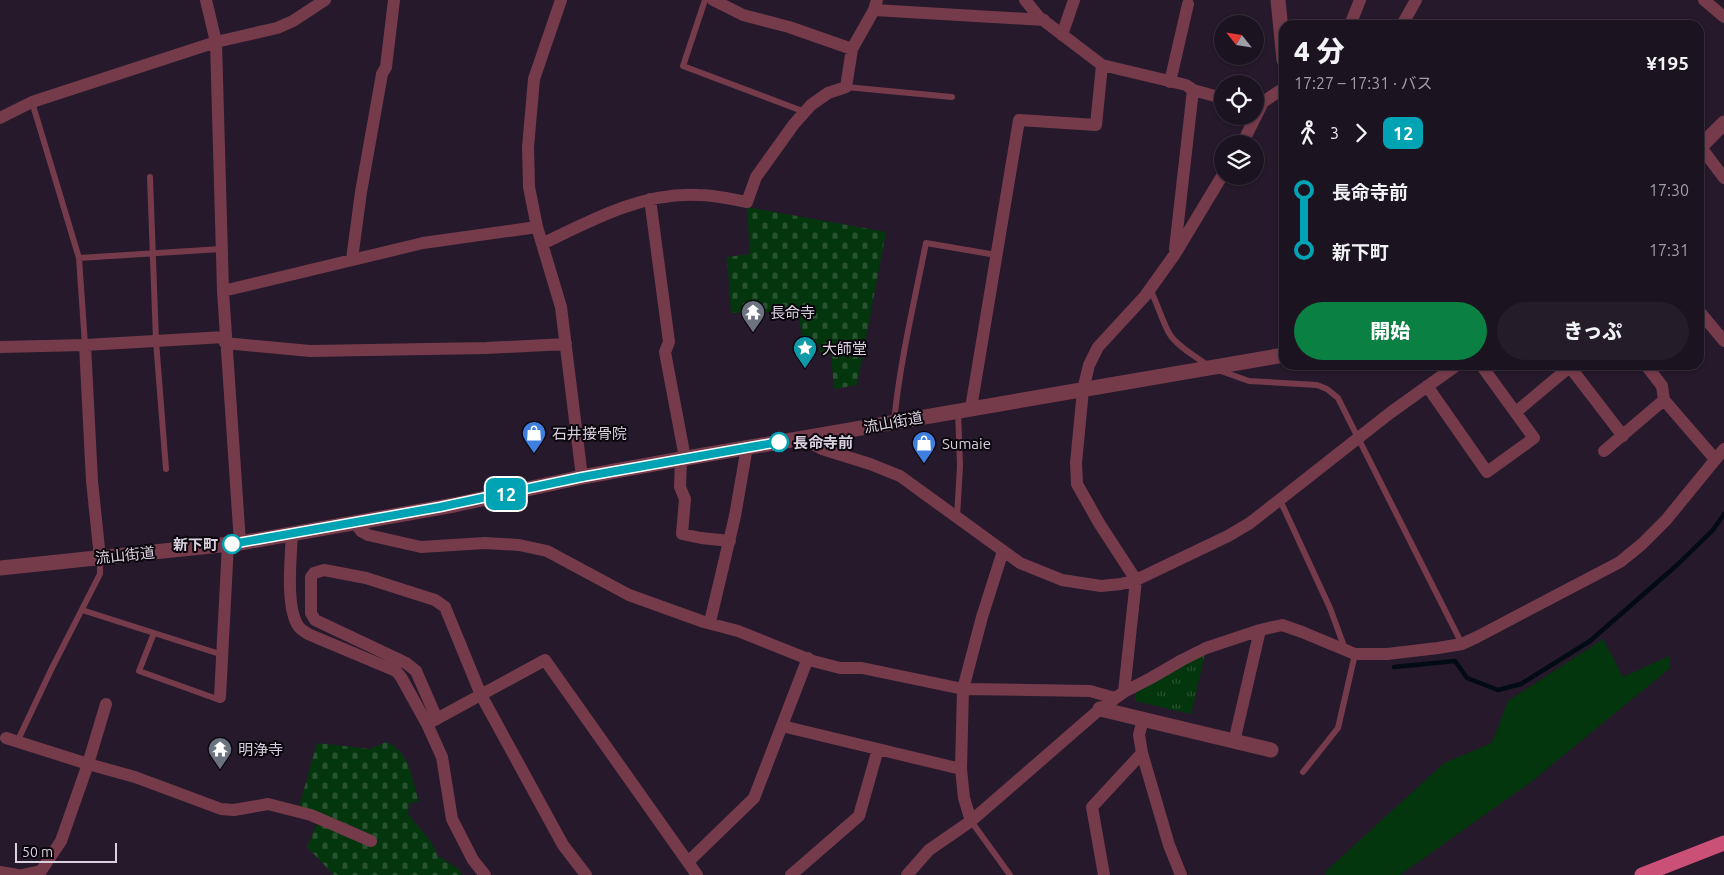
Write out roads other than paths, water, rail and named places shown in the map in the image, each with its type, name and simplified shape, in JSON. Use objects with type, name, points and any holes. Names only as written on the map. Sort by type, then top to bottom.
[{"type":"main road","points":[[1642,875],[1724,843]]},
{"type":"street","points":[[206,0],[216,42],[221,249],[234,544],[220,698]]},
{"type":"street","points":[[0,118],[32,102],[216,42],[277,28],[293,21],[325,0]]},
{"type":"street","points":[[352,259],[367,156],[382,74],[386,67],[394,0]]},
{"type":"street","points":[[561,0],[534,79],[528,147],[529,187],[537,227],[561,307],[582,477]]},
{"type":"street","points":[[713,0],[744,15],[789,27],[852,49]]},
{"type":"street","points":[[1025,0],[1044,20],[1102,65],[1186,85],[1193,90],[1214,96]]},
{"type":"street","points":[[1062,35],[1074,0]]},
{"type":"street","points":[[1278,0],[1280,20]]},
{"type":"street","points":[[1352,20],[1360,0]]},
{"type":"street","points":[[1405,20],[1416,0]]},
{"type":"street","points":[[1704,0],[1724,17]]},
{"type":"street","points":[[1170,82],[1188,4]]},
{"type":"street","points":[[542,244],[593,220],[650,199],[697,194],[747,202],[756,177],[804,112],[828,93],[846,87],[852,49],[876,5],[1044,20]]},
{"type":"street","points":[[964,409],[996,255],[1019,120],[1096,124],[1102,65]]},
{"type":"street","points":[[1175,254],[1193,90]]},
{"type":"street","points":[[1264,101],[1279,91]]},
{"type":"street","points":[[1704,142],[1724,123]]},
{"type":"street","points":[[1704,153],[1724,178]]},
{"type":"street","points":[[1120,695],[1136,580],[1099,523],[1077,484],[1076,463],[1084,390],[1089,365],[1098,347],[1150,289],[1175,254],[1217,185]]},
{"type":"street","points":[[650,199],[669,342],[665,352],[683,458],[680,487],[685,499],[682,534],[730,541]]},
{"type":"street","points":[[223,291],[423,243],[537,227]]},
{"type":"street","points":[[1704,317],[1724,341]]},
{"type":"street","points":[[0,347],[225,340],[310,351],[486,348],[566,344]]},
{"type":"street","points":[[85,345],[92,481],[100,558]]},
{"type":"street","name":"流山街道","points":[[0,568],[234,544],[355,523],[683,458],[1279,356]]},
{"type":"street","points":[[800,438],[822,449],[870,464],[900,476],[1020,563],[1062,580],[1101,586],[1121,584],[1136,580],[1228,536],[1250,523],[1359,437],[1450,370]]},
{"type":"street","points":[[1427,386],[1488,472],[1534,438],[1485,370]]},
{"type":"street","points":[[1516,412],[1566,370]]},
{"type":"street","points":[[1574,370],[1623,436]]},
{"type":"street","points":[[1650,370],[1662,386],[1664,400],[1715,459]]},
{"type":"street","points":[[1604,452],[1664,400]]},
{"type":"street","points":[[710,622],[730,541],[747,447]]},
{"type":"street","points":[[907,875],[929,850],[972,821],[1100,709],[1120,695],[1206,648],[1260,630],[1282,625],[1350,652],[1387,654],[1462,644],[1620,562],[1642,544],[1666,520],[1724,449]]},
{"type":"street","points":[[355,523],[361,531],[368,535],[421,547],[485,543],[519,545],[547,551],[629,595],[840,668],[862,668],[963,689],[1090,691],[1120,695]]},
{"type":"street","points":[[292,534],[290,590],[292,613],[299,627],[308,634],[396,671],[432,721]]},
{"type":"street","points":[[972,821],[964,798],[961,769],[963,689],[982,617],[1003,551]]},
{"type":"street","points":[[485,875],[473,860],[452,819],[442,757],[416,672],[406,662],[315,620],[311,613],[310,577],[314,573],[324,570],[366,578],[435,600],[445,607],[480,695],[563,845],[586,875]]},
{"type":"street","points":[[1234,742],[1260,630]]},
{"type":"street","points":[[688,862],[754,798],[808,658]]},
{"type":"street","points":[[432,721],[545,660],[697,875]]},
{"type":"street","points":[[22,875],[41,871],[61,841],[88,764],[106,704]]},
{"type":"street","points":[[1100,709],[1271,750]]},
{"type":"street","points":[[1143,719],[1139,735],[1142,753],[1174,863],[1180,875]]},
{"type":"street","points":[[782,726],[961,769]]},
{"type":"street","points":[[12,741],[134,777],[221,809],[234,810],[268,804],[310,816],[371,841]]},
{"type":"street","points":[[791,875],[859,816],[878,749]]},
{"type":"street","points":[[1104,875],[1092,807],[1142,753]]},
{"type":"street","points":[[0,872],[18,875]]},
{"type":"lane","points":[[705,0],[682,66],[804,112]]},
{"type":"lane","points":[[846,87],[952,97]]},
{"type":"lane","points":[[32,102],[79,258],[85,345]]},
{"type":"lane","points":[[150,177],[151,254],[166,469]]},
{"type":"lane","points":[[894,422],[904,345],[926,244],[996,255]]},
{"type":"lane","points":[[79,258],[221,249]]},
{"type":"lane","points":[[1150,289],[1160,307],[1170,335],[1192,355],[1211,367],[1249,381],[1274,384],[1317,385],[1338,398],[1462,644]]},
{"type":"lane","points":[[957,517],[964,409]]},
{"type":"lane","points":[[1280,500],[1350,652],[1338,728],[1303,772]]},
{"type":"lane","points":[[12,741],[100,574],[100,558]]},
{"type":"lane","points":[[82,610],[223,656]]},
{"type":"lane","points":[[154,634],[139,671],[220,698]]},
{"type":"lane","points":[[972,821],[1010,875]]},
{"type":"waterway","points":[[1394,667],[1455,661],[1467,678],[1498,690],[1521,684],[1590,641],[1677,565],[1713,530],[1724,514]]},
{"type":"place","name":"長命寺","points":[[753,333]]},
{"type":"place","name":"大師堂","points":[[805,369]]},
{"type":"place","name":"長命寺前","points":[[779,442]]},
{"type":"place","name":"石井接骨院","points":[[534,454]]},
{"type":"place","name":"Sumaie","points":[[924,464]]},
{"type":"place","name":"新下町","points":[[232,544]]},
{"type":"place","name":"明浄寺","points":[[220,770]]}]
